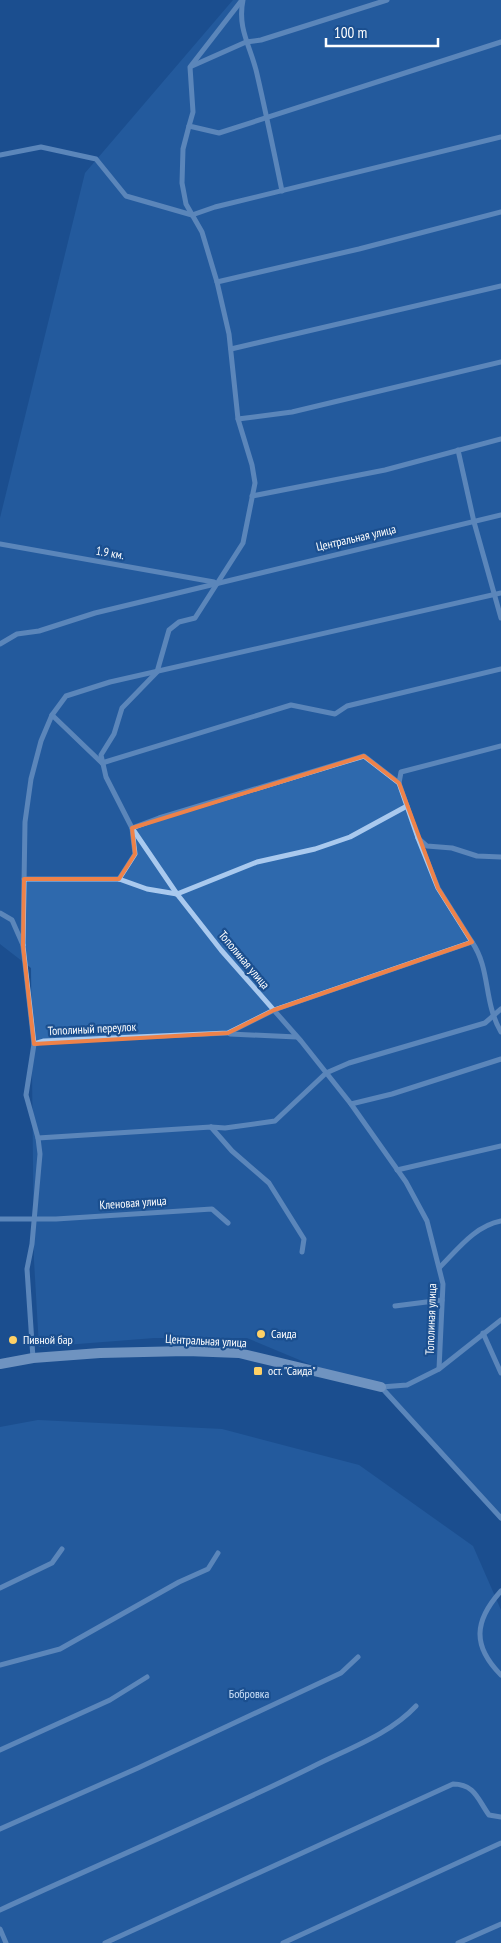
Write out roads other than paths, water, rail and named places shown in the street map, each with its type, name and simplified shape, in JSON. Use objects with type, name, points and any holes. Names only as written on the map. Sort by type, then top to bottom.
[{"type":"street","points":[[243,0],[240,16],[267,116],[282,191]]},
{"type":"street","points":[[102,763],[100,755],[114,734],[122,708],[157,672],[169,630],[179,622],[195,618],[243,543],[255,483],[252,465],[238,419],[231,349],[217,282],[202,232],[186,204],[182,183],[183,149],[193,112],[190,67],[243,0]]},
{"type":"street","points":[[190,67],[246,42],[261,40],[387,0]]},
{"type":"street","points":[[189,126],[220,133],[267,116],[501,42]]},
{"type":"street","points":[[0,154],[41,146],[96,159],[126,196],[192,215],[215,207],[501,137]]},
{"type":"street","points":[[217,282],[360,249],[501,212]]},
{"type":"street","points":[[231,349],[501,286]]},
{"type":"street","points":[[238,419],[292,412],[501,362]]},
{"type":"street","points":[[252,496],[384,470],[501,439]]},
{"type":"street","points":[[458,450],[474,522],[498,594],[501,618]]},
{"type":"street","name":"Центральная улица","points":[[0,644],[16,634],[39,631],[95,614],[217,583],[501,515]]},
{"type":"street","name":"1.9 км.","points":[[0,544],[217,583]]},
{"type":"street","name":"Тополиный переулок","points":[[297,1037],[228,1034],[44,1041],[34,1044],[23,946],[25,822],[31,779],[41,741],[52,715],[66,696],[110,682],[498,594]]},
{"type":"street","points":[[102,763],[291,705],[336,714],[347,706],[501,669]]},
{"type":"street","points":[[52,715],[102,763]]},
{"type":"street","points":[[501,746],[401,772],[399,783],[438,888],[481,956],[492,1016],[501,1032]]},
{"type":"street","points":[[119,880],[135,854],[132,828],[364,756],[399,783]]},
{"type":"street","name":"Тополиная улица","points":[[102,763],[113,792],[132,828],[178,894],[222,950],[297,1037],[351,1104],[397,1170],[426,1221],[440,1267],[443,1284],[439,1369]]},
{"type":"street","points":[[24,879],[119,880],[147,889],[178,894],[257,862],[315,849],[350,837],[406,806]]},
{"type":"street","points":[[418,838],[427,846],[452,848],[477,856],[501,857]]},
{"type":"street","points":[[0,913],[12,920],[23,946]]},
{"type":"street","name":"Тополиный переулок","points":[[228,1034],[274,1010],[472,942]]},
{"type":"street","points":[[38,1138],[211,1127],[225,1128],[276,1121],[326,1073],[350,1063],[485,1023],[501,1009]]},
{"type":"street","points":[[33,1358],[28,1269],[35,1194],[39,1174],[38,1138],[26,1095],[34,1044]]},
{"type":"street","points":[[351,1104],[392,1094],[501,1059]]},
{"type":"street","points":[[211,1127],[232,1151],[269,1183],[304,1239],[302,1252]]},
{"type":"street","points":[[397,1170],[501,1146]]},
{"type":"street","name":"Кленовая улица","points":[[0,1219],[34,1217],[56,1219],[212,1209],[228,1223]]},
{"type":"street","points":[[440,1267],[474,1233],[493,1222],[501,1221]]},
{"type":"street","points":[[395,1306],[442,1300]]},
{"type":"street","points":[[381,1387],[407,1385],[439,1369],[501,1320]]},
{"type":"street","points":[[483,1333],[501,1373]]},
{"type":"street","name":"Центральная улица","points":[[0,1364],[33,1358],[142,1352],[239,1353],[381,1387]]},
{"type":"street","points":[[381,1387],[501,1518]]},
{"type":"street","points":[[0,1588],[52,1563],[62,1549]]},
{"type":"street","points":[[0,1665],[60,1649],[179,1582],[208,1569],[218,1553]]},
{"type":"street","points":[[501,1591],[479,1630],[479,1642],[488,1662],[501,1675]]},
{"type":"street","points":[[0,1829],[138,1768],[341,1673],[358,1657]]},
{"type":"street","points":[[0,1750],[110,1700],[147,1677]]},
{"type":"street","points":[[0,1910],[283,1781],[385,1730],[402,1720],[416,1706]]},
{"type":"street","points":[[105,1943],[454,1784],[463,1784],[471,1788],[489,1815],[501,1817]]},
{"type":"street","points":[[283,1943],[501,1843]]},
{"type":"street","points":[[458,1943],[501,1924]]},
{"type":"street","points":[[0,1929],[6,1943]]},
{"type":"place","name":"Саида","points":[[261,1334]]},
{"type":"place","name":"Пивной бар","points":[[13,1340]]},
{"type":"place","name":"ост. \"Саида\"","points":[[258,1371]]},
{"type":"park label","name":"Бобровка","points":[[249,1694]]}]
